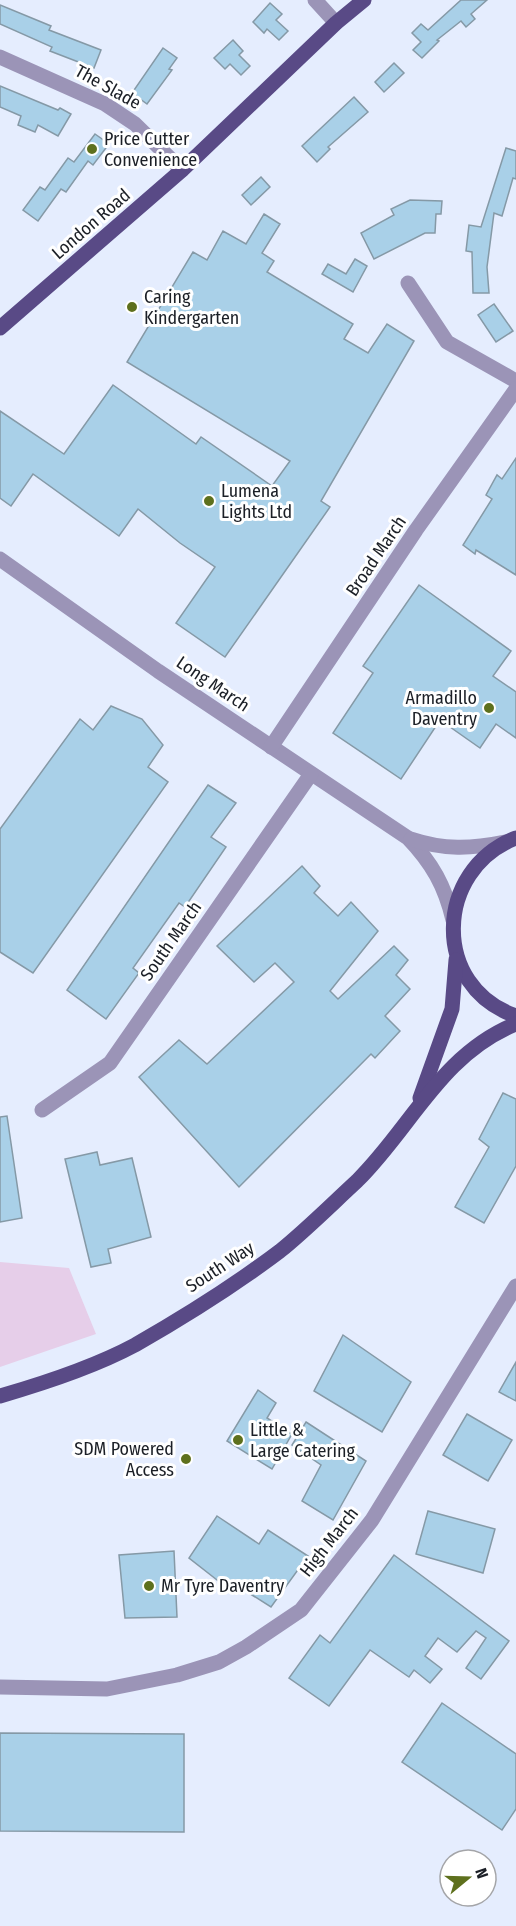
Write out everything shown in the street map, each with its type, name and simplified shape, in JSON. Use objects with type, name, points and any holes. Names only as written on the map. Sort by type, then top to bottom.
[{"type":"main road","name":"London Road","points":[[0,328],[182,170],[336,23],[364,0]]},
{"type":"main road","name":"South Way","points":[[417,1107],[452,1009],[456,976],[453,920],[458,896],[469,874],[485,856],[511,840]]},
{"type":"main road","points":[[454,945],[461,966],[472,985],[487,1000],[516,1016]]},
{"type":"main road","name":"South Way","points":[[0,1396],[43,1384],[134,1345],[281,1250],[358,1179],[417,1107],[477,1043],[493,1033],[516,1024]]},
{"type":"street","points":[[315,0],[336,23]]},
{"type":"street","name":"The Slade","points":[[0,57],[105,104],[135,124],[182,170]]},
{"type":"street","points":[[408,283],[447,342],[516,381]]},
{"type":"street","name":"Broad March","points":[[271,747],[416,530],[516,389]]},
{"type":"street","name":"Long March","points":[[0,559],[158,671],[408,838],[440,878],[453,920]]},
{"type":"street","name":"South March","points":[[42,1110],[110,1063],[311,774]]},
{"type":"street","name":"Long March","points":[[408,838],[443,849],[457,849],[511,840]]},
{"type":"street","name":"High March","points":[[0,1687],[107,1689],[177,1675],[219,1662],[301,1610],[372,1520],[516,1286]]},
{"type":"shaded area","points":[[0,1262],[69,1268],[96,1334],[0,1367]]},
{"type":"building","points":[[461,0],[487,0],[471,14],[475,19],[466,27],[461,21],[437,40],[439,41],[422,58],[413,50],[421,42],[412,33],[421,24],[428,30]]},
{"type":"building","points":[[270,3],[282,14],[276,20],[288,31],[279,40],[267,29],[264,33],[253,22]]},
{"type":"building","points":[[0,5],[51,26],[49,30],[101,50],[94,68],[50,51],[52,47],[0,24]]},
{"type":"building","points":[[233,40],[243,51],[239,55],[250,66],[241,75],[230,64],[225,69],[214,58]]},
{"type":"building","points":[[163,48],[177,58],[169,69],[172,70],[147,104],[132,93]]},
{"type":"building","points":[[394,63],[404,73],[384,92],[375,82]]},
{"type":"building","points":[[0,86],[71,114],[58,136],[38,125],[35,132],[18,125],[21,116],[0,107]]},
{"type":"building","points":[[354,97],[368,112],[328,147],[330,149],[317,162],[302,146]]},
{"type":"building","points":[[95,134],[109,144],[93,165],[88,161],[66,192],[61,189],[38,221],[23,210],[40,187],[45,190],[68,158],[74,162]]},
{"type":"building","points":[[506,148],[516,151],[516,179],[513,178],[502,216],[494,213],[487,267],[489,293],[473,293],[472,252],[466,251],[469,225],[481,227]]},
{"type":"building","points":[[261,177],[270,187],[251,205],[242,195]]},
{"type":"building","points":[[410,200],[442,201],[441,214],[436,214],[435,233],[425,233],[374,259],[361,233],[394,215],[391,209]]},
{"type":"building","points":[[264,214],[280,224],[262,253],[274,261],[267,272],[353,324],[344,339],[368,353],[387,324],[414,341],[321,501],[330,507],[225,657],[176,623],[215,567],[180,543],[138,509],[119,536],[33,474],[11,506],[0,498],[0,411],[64,454],[113,385],[196,444],[201,437],[272,486],[290,461],[127,362],[193,252],[207,260],[223,231],[246,244]]},
{"type":"building","points":[[355,259],[367,266],[353,292],[322,274],[328,264],[346,274]]},
{"type":"building","points":[[494,304],[513,331],[496,342],[478,315]]},
{"type":"building","points":[[516,458],[516,575],[476,550],[475,554],[463,545],[492,499],[486,495],[497,475],[502,479]]},
{"type":"building","points":[[419,585],[511,651],[493,676],[516,692],[516,738],[496,724],[480,748],[440,720],[401,779],[333,733],[373,673],[363,666]]},
{"type":"building","points":[[111,706],[142,719],[163,745],[148,767],[168,782],[33,973],[0,952],[0,829],[80,719],[93,730]]},
{"type":"building","points":[[208,785],[236,803],[211,837],[226,847],[185,907],[179,903],[133,968],[139,973],[106,1019],[67,990]]},
{"type":"building","points":[[302,866],[320,886],[314,893],[338,916],[351,902],[378,931],[330,991],[338,999],[394,946],[408,960],[396,975],[410,989],[385,1016],[400,1031],[375,1058],[371,1054],[239,1187],[139,1077],[179,1040],[207,1064],[294,982],[275,963],[254,982],[217,946]]},
{"type":"building","points":[[503,1093],[516,1099],[516,1166],[484,1223],[455,1207],[489,1147],[479,1139]]},
{"type":"building","points":[[7,1116],[22,1218],[0,1222],[0,1117]]},
{"type":"building","points":[[97,1152],[100,1165],[132,1158],[151,1237],[108,1249],[111,1263],[91,1267],[65,1159]]},
{"type":"building","points":[[343,1335],[411,1382],[382,1432],[314,1391]]},
{"type":"building","points":[[516,1362],[516,1401],[499,1392]]},
{"type":"building","points":[[258,1390],[276,1403],[267,1418],[292,1434],[272,1469],[227,1441]]},
{"type":"building","points":[[467,1414],[512,1440],[488,1481],[443,1455]]},
{"type":"building","points":[[306,1422],[366,1461],[333,1520],[302,1501],[321,1465],[292,1445]]},
{"type":"building","points":[[428,1511],[495,1529],[483,1573],[416,1554]]},
{"type":"building","points":[[217,1516],[259,1544],[268,1530],[308,1556],[271,1607],[230,1581],[226,1587],[189,1558]]},
{"type":"building","name":"Mr Tyre Daventry","points":[[174,1551],[177,1617],[125,1618],[119,1555]]},
{"type":"building","points":[[394,1555],[509,1641],[481,1679],[466,1668],[486,1638],[476,1631],[457,1652],[438,1638],[425,1656],[442,1669],[430,1683],[414,1670],[409,1677],[370,1650],[329,1706],[289,1678],[320,1635],[330,1643]]},
{"type":"building","points":[[442,1703],[516,1754],[516,1809],[502,1830],[402,1762]]},
{"type":"building","points":[[0,1733],[184,1734],[184,1832],[0,1831]]},
{"type":"place","name":"Price Cutter Convenience","points":[[92,149]]},
{"type":"place","name":"Caring Kindergarten","points":[[132,307]]},
{"type":"place","name":"Lumena Lights Ltd","points":[[209,501]]},
{"type":"place","name":"Armadillo Daventry","points":[[489,708]]},
{"type":"place","name":"Little & Large Catering","points":[[238,1440]]},
{"type":"place","name":"SDM Powered Access","points":[[186,1459]]},
{"type":"place","name":"Mr Tyre Daventry","points":[[149,1586]]}]
